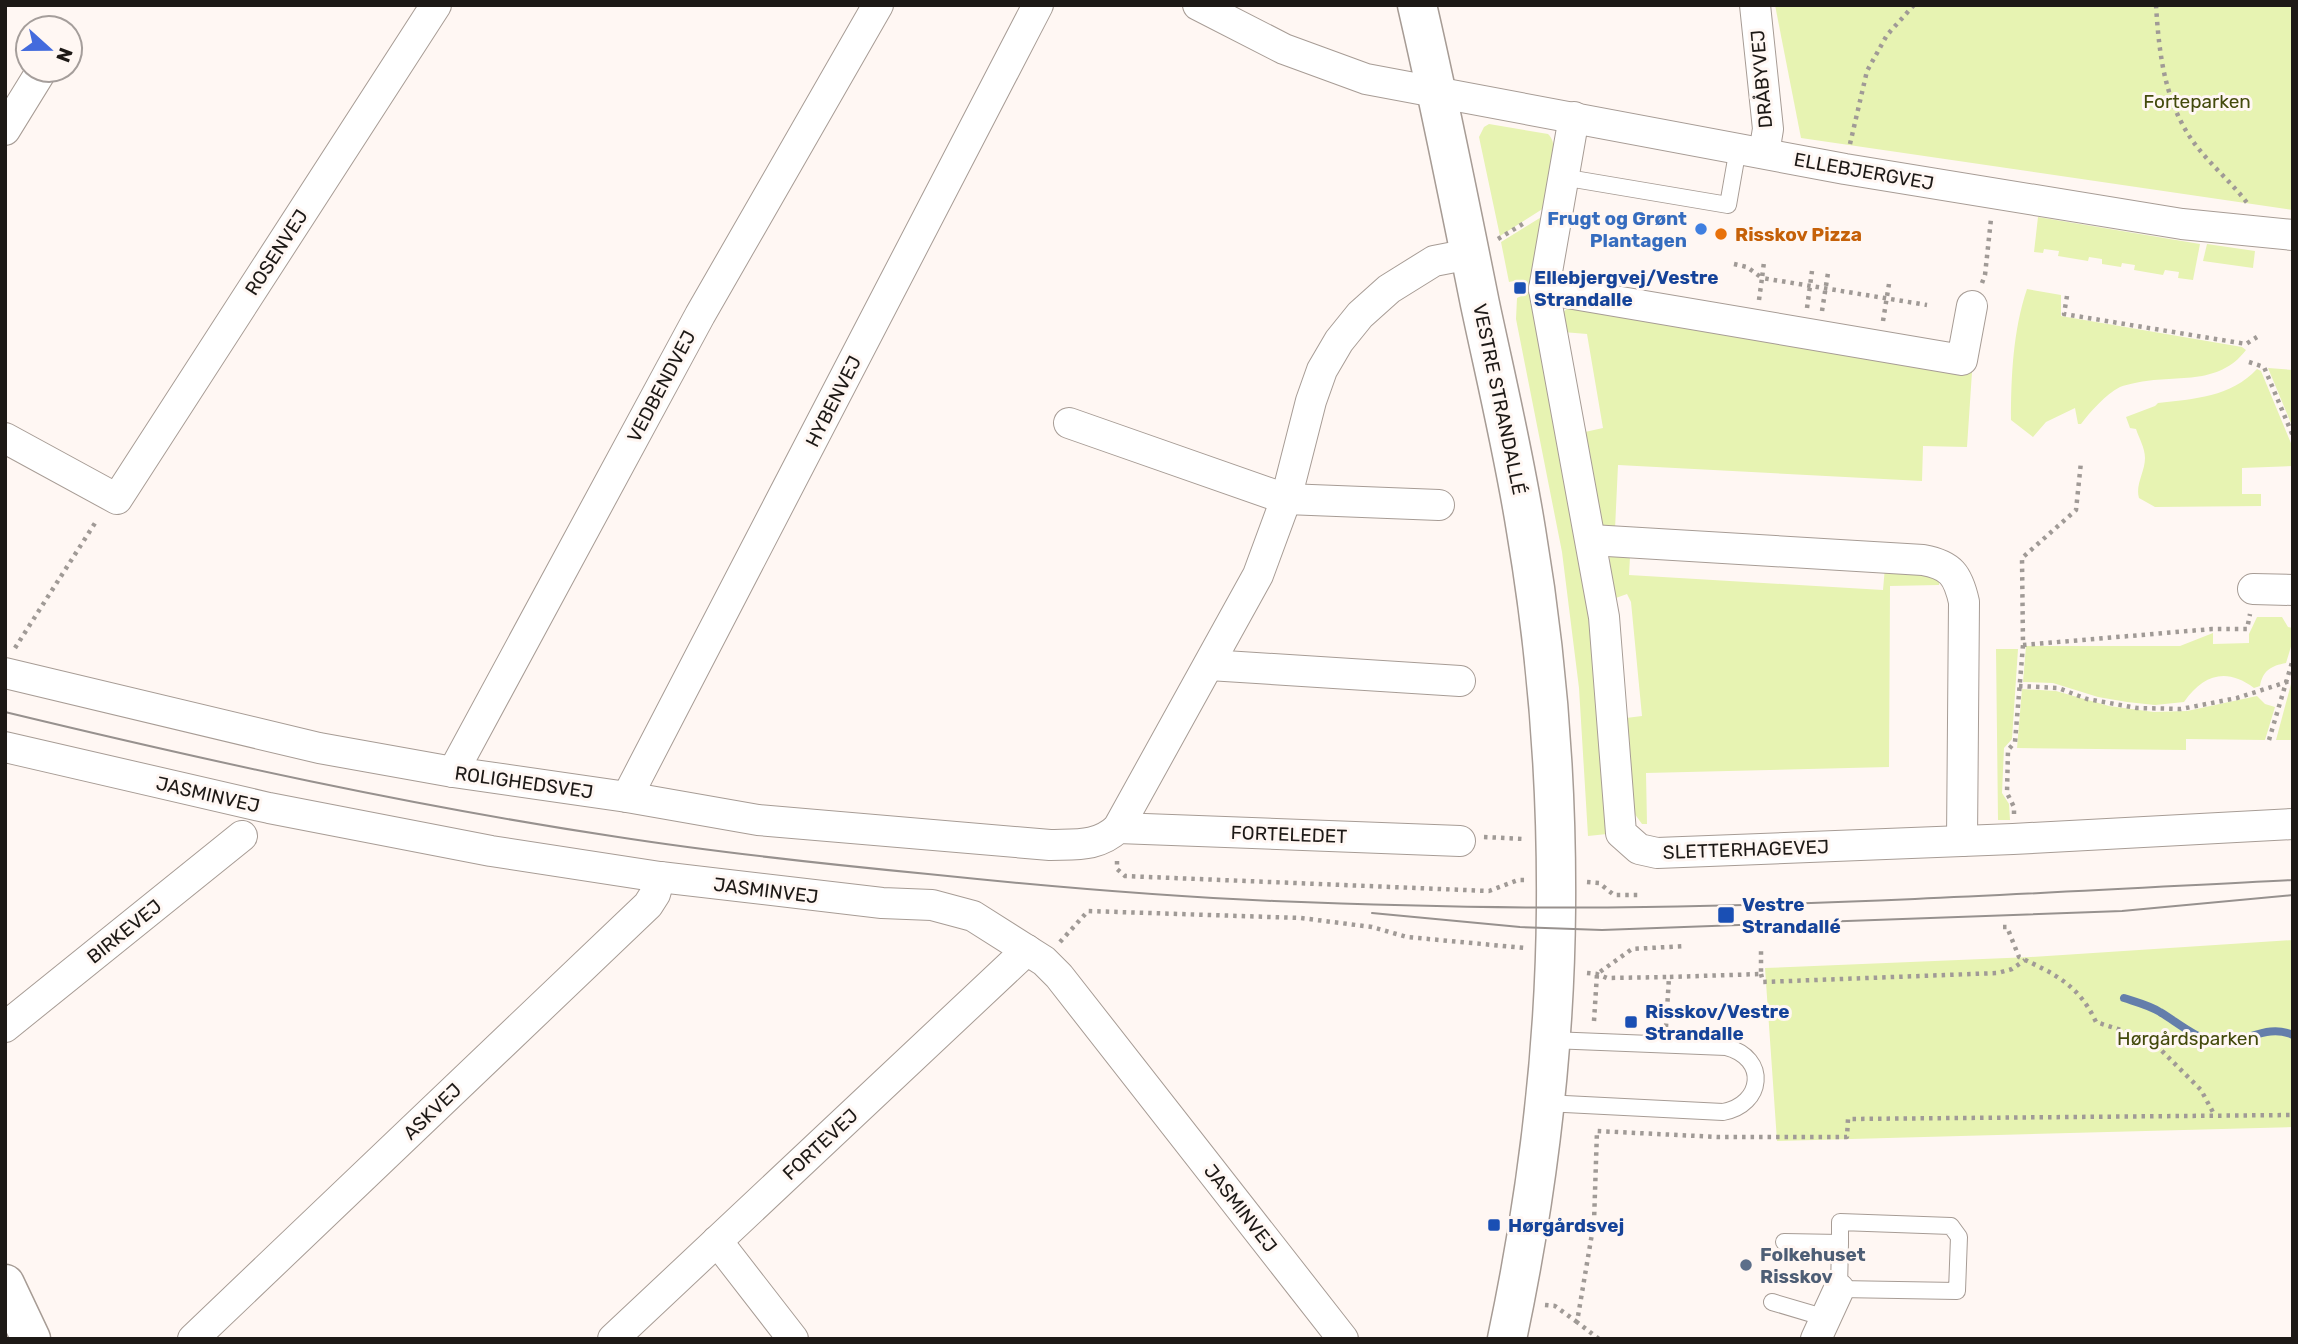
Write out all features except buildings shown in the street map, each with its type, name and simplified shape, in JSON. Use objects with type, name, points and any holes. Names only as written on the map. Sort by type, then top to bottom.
[{"type":"street","name":"ROSENVEJ","points":[[117,499],[436,5]]},
{"type":"street","name":"VEDBENDVEJ","points":[[453,772],[700,315],[878,5]]},
{"type":"street","name":"HYBENVEJ","points":[[627,797],[1038,5]]},
{"type":"street","name":"ELLEBJERGVEJ","points":[[1198,5],[1284,49],[1366,79],[1845,169],[2182,224],[2281,234]]},
{"type":"street","name":"VESTRE STRANDALLÉ","points":[[1417,5],[1437,92],[1480,248],[1530,554],[1548,709],[1556,881],[1551,1040],[1526,1248],[1507,1339]]},
{"type":"street","name":"DRÅBYVEJ","points":[[1751,150],[1768,129],[1755,5]]},
{"type":"street","points":[[5,130],[34,84]]},
{"type":"street","name":"SLETTERHAGEVEJ","points":[[1574,117],[1544,289],[1604,617],[1621,833],[1639,849],[1657,853],[2013,839],[2293,824]]},
{"type":"street","points":[[1091,844],[1108,838],[1118,828],[1258,575],[1286,499],[1311,401],[1322,370],[1339,341],[1360,315],[1389,289],[1434,261],[1480,248]]},
{"type":"street","points":[[1544,289],[1962,360],[1972,306]]},
{"type":"street","points":[[1069,423],[1286,499],[1439,505]]},
{"type":"street","points":[[5,438],[117,499]]},
{"type":"street","points":[[1591,540],[1923,560],[1938,563],[1951,571],[1960,584],[1964,602],[1962,841]]},
{"type":"street","points":[[2253,589],[2293,590]]},
{"type":"street","name":"ROLIGHEDSVEJ","points":[[9,663],[319,748],[453,772],[627,797],[758,820],[1050,845],[1091,844]]},
{"type":"street","points":[[1209,665],[1460,681]]},
{"type":"street","name":"JASMINVEJ","points":[[5,747],[282,811],[491,851],[660,877],[882,903],[932,905],[973,916],[1035,956],[1059,976],[1343,1339]]},
{"type":"street","name":"FORTELEDET","points":[[1118,828],[1460,841]]},
{"type":"street","name":"BIRKEVEJ","points":[[5,1027],[242,836]]},
{"type":"street","name":"ASKVEJ","points":[[193,1339],[648,905],[655,894],[660,877]]},
{"type":"street","name":"FORTEVEJ","points":[[613,1339],[717,1241],[1035,956]]},
{"type":"street","points":[[717,1241],[793,1339]]},
{"type":"street","points":[[5,1284],[21,1335]]},
{"type":"street","points":[[1821,1329],[1839,1289]]},
{"type":"lane","points":[[1562,177],[1728,205],[1751,150]]},
{"type":"lane","points":[[1545,1103],[1723,1112],[1737,1110],[1755,1087],[1756,1074],[1753,1064],[1736,1050],[1551,1040]]},
{"type":"lane","points":[[1840,1222],[1951,1226],[1959,1237],[1957,1292],[1839,1289],[1840,1243],[1840,1222]]},
{"type":"lane","points":[[1784,1242],[1840,1243]]},
{"type":"lane","points":[[1772,1302],[1821,1329]]},
{"type":"path","points":[[1845,169],[1867,71],[1887,35],[1914,5]]},
{"type":"path","points":[[2156,5],[2161,64],[2170,99],[2196,146],[2281,234]]},
{"type":"path","points":[[1985,275],[1994,194]]},
{"type":"path","points":[[1480,248],[1543,212],[1556,214]]},
{"type":"path","points":[[1755,325],[1764,262]]},
{"type":"path","points":[[1734,264],[1747,267],[1762,278],[1927,306]]},
{"type":"path","points":[[1810,335],[1812,271]]},
{"type":"path","points":[[1810,335],[1828,273]]},
{"type":"path","points":[[1879,346],[1889,284]]},
{"type":"path","points":[[2067,296],[2064,314],[2246,344],[2257,337]]},
{"type":"path","points":[[2249,362],[2264,368],[2293,436]]},
{"type":"path","points":[[2013,839],[2014,807],[2007,793],[2008,750],[2015,743],[2023,645],[2022,558],[2076,510],[2081,461]]},
{"type":"path","points":[[9,663],[102,513],[117,499]]},
{"type":"path","points":[[2023,645],[2212,629],[2248,629],[2253,589]]},
{"type":"path","points":[[2269,740],[2290,681],[2293,659]]},
{"type":"path","points":[[2020,686],[2058,688],[2087,699],[2137,708],[2181,709],[2237,698],[2290,681]]},
{"type":"path","points":[[1460,841],[1466,828],[1483,828],[1482,836],[1554,839]]},
{"type":"path","points":[[1091,844],[1098,853],[1117,857],[1117,869],[1125,876],[1489,891],[1518,880],[1556,881],[1599,883],[1614,895],[1642,895]]},
{"type":"path","points":[[1035,956],[1088,911],[1301,918],[1372,927],[1407,937],[1555,961],[1607,978],[1761,974]]},
{"type":"path","points":[[2003,927],[2007,927],[2019,957],[2068,982],[2089,1006],[2096,1022],[2156,1045],[2202,1090],[2215,1116]]},
{"type":"path","points":[[1597,974],[1632,949],[1685,946]]},
{"type":"path","points":[[1761,948],[1763,982],[1998,973],[2012,970],[2025,960]]},
{"type":"path","points":[[1593,1042],[1597,974]]},
{"type":"path","points":[[1665,1045],[1669,977]]},
{"type":"path","points":[[1577,1322],[1594,1222],[1597,1131],[1718,1137],[1847,1137],[1848,1119],[2293,1115]]},
{"type":"path","points":[[1545,1305],[1555,1306],[1599,1339]]},
{"type":"green space","name":"Forteparken","points":[[1775,5],[2293,5],[2293,210],[1801,138]]},
{"type":"green space","points":[[1489,124],[1548,134],[1554,148],[1544,208],[1500,236],[1479,137],[1484,127]]},
{"type":"green space","points":[[1543,216],[1531,294],[1532,309],[1568,474],[1592,635],[1607,834],[1588,836],[1579,688],[1562,552],[1516,319],[1517,298],[1523,295],[1519,280],[1509,282],[1501,242]]},
{"type":"green space","points":[[2038,217],[2200,244],[2193,280],[2178,278],[2179,272],[2165,270],[2163,275],[2134,270],[2135,265],[2122,263],[2121,267],[2102,264],[2102,259],[2089,257],[2088,261],[2058,256],[2059,251],[2044,249],[2043,253],[2034,252]]},
{"type":"green space","points":[[2207,244],[2255,251],[2253,268],[2203,261]]},
{"type":"green space","points":[[2027,289],[2061,295],[2061,316],[2242,347],[2246,350],[2235,362],[2209,374],[2122,386],[2104,399],[2081,424],[2078,424],[2075,408],[2046,422],[2033,437],[2011,420],[2014,354]]},
{"type":"green space","points":[[1569,306],[1972,372],[1967,447],[1923,446],[1922,481],[1618,465],[1615,529],[1602,526],[1585,432],[1603,428],[1587,334],[1563,332],[1561,315]]},
{"type":"green space","points":[[2268,368],[2293,370],[2293,428]]},
{"type":"green space","points":[[2257,369],[2261,371],[2293,448],[2293,466],[2242,468],[2242,494],[2261,494],[2261,506],[2155,507],[2139,498],[2138,488],[2145,454],[2136,429],[2130,428],[2126,417],[2158,403],[2198,398],[2224,391],[2236,386]]},
{"type":"green space","points":[[1609,553],[1630,557],[1629,575],[1883,590],[1885,567],[1940,578],[1939,585],[1890,586],[1889,767],[1646,773],[1647,824],[1642,824],[1634,813],[1626,718],[1642,716],[1631,602],[1627,594],[1613,599]]},
{"type":"green space","points":[[2257,617],[2282,617],[2288,627],[2293,628],[2293,640],[2286,663],[2268,670],[2260,686],[2254,688],[2234,678],[2216,677],[2199,685],[2184,702],[2155,705],[2098,697],[2053,683],[2023,682],[2026,646],[2180,646],[2213,633],[2213,644],[2249,643],[2249,634]]},
{"type":"green space","points":[[1996,649],[2018,649],[2012,739],[2004,748],[2002,793],[2009,804],[2010,820],[1998,820]]},
{"type":"green space","points":[[2291,684],[2293,740],[2276,740]]},
{"type":"green space","points":[[2022,689],[2056,691],[2109,706],[2154,712],[2187,711],[2257,696],[2265,704],[2275,707],[2265,740],[2186,739],[2186,750],[2017,748]]},
{"type":"green space","name":"Hørgårdsparken","points":[[2293,940],[2293,1127],[1777,1141],[1765,968],[2031,957]]},
{"type":"waterway","points":[[2124,998],[2156,1010],[2210,1041],[2228,1042],[2274,1031],[2293,1035]]},
{"type":"tram line","points":[[5,712],[310,781],[541,825],[773,858],[1014,883],[1144,893],[1413,906],[1645,907],[1888,900],[2293,880]]},
{"type":"tram line","points":[[1372,913],[1520,927],[1602,930],[2122,911],[2293,895]]},
{"type":"place","name":"Frugt og Grønt Plantagen","points":[[1701,229]]},
{"type":"place","name":"Risskov Pizza","points":[[1721,234]]},
{"type":"place","name":"Ellebjergvej/Vestre Strandalle","points":[[1520,288]]},
{"type":"place","name":"Vestre Strandallé","points":[[1726,915]]},
{"type":"place","name":"Risskov/Vestre Strandalle","points":[[1631,1022]]},
{"type":"place","name":"Hørgårdsvej","points":[[1494,1225]]},
{"type":"place","name":"Folkehuset Risskov","points":[[1746,1265]]}]
